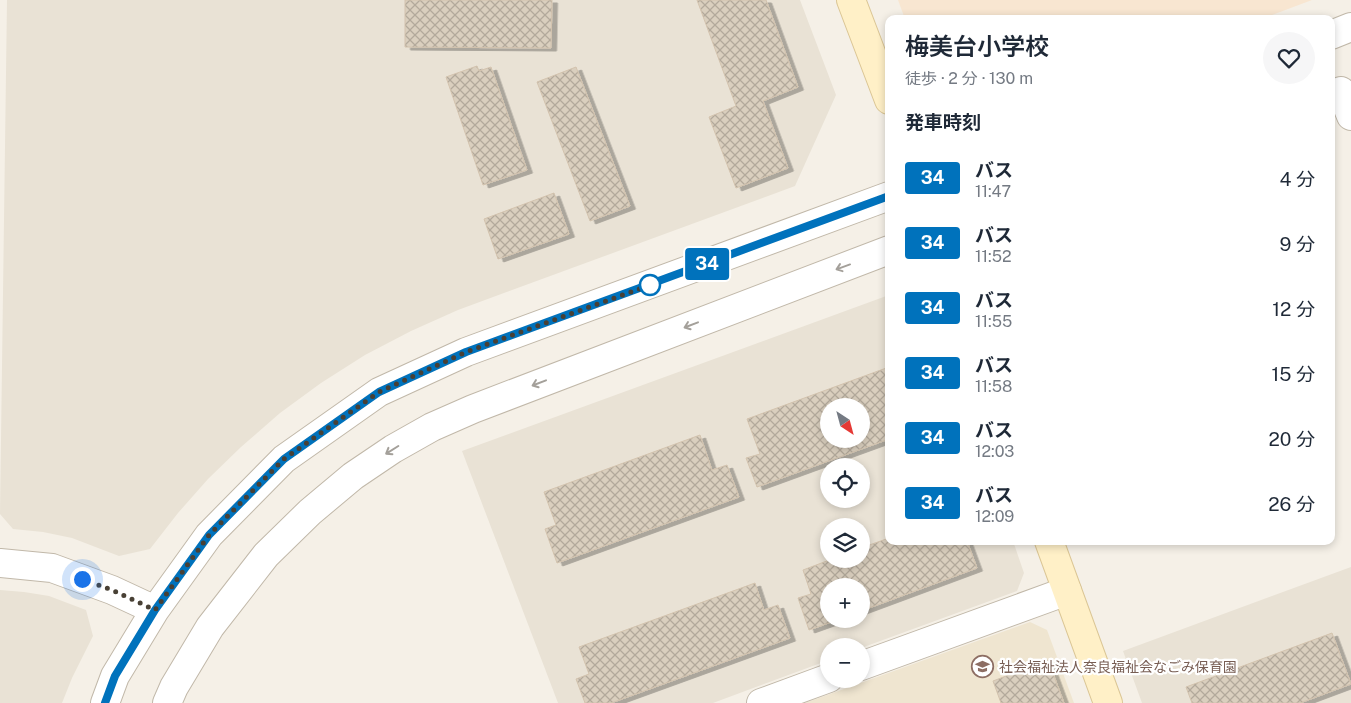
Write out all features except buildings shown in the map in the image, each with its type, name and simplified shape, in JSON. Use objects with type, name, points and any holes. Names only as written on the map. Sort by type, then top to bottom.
[{"type":"street","points":[[851,0],[885,89]]},
{"type":"street","points":[[1335,34],[1351,28]]},
{"type":"street","points":[[1341,91],[1351,116]]},
{"type":"street","points":[[105,703],[115,676],[155,610],[209,535],[284,459],[379,392],[466,352],[885,197]]},
{"type":"street","points":[[167,703],[174,687],[210,627],[266,555],[310,512],[353,476],[393,449],[432,427],[473,409],[885,252]]},
{"type":"street","points":[[1050,545],[1108,703]]},
{"type":"street","points":[[0,563],[52,568],[112,590],[155,610]]},
{"type":"street","points":[[870,663],[1067,591]]},
{"type":"street","points":[[761,703],[820,681]]},
{"type":"shaded area","points":[[7,0],[800,0],[836,95],[795,186],[458,310],[411,331],[365,355],[321,383],[280,413],[241,447],[208,479],[150,549],[119,556],[72,538],[43,532],[13,529],[0,514]]},
{"type":"shaded area","points":[[898,0],[1312,0],[1272,15],[904,15]]},
{"type":"shaded area","points":[[885,296],[885,545],[1014,545],[1024,573],[1017,591],[870,645],[870,638],[820,638],[820,663],[713,703],[558,703],[462,451]]},
{"type":"shaded area","points":[[1351,567],[1351,703],[1142,703],[1123,651]]},
{"type":"shaded area","points":[[0,590],[49,596],[86,610],[93,636],[62,703],[0,703]]},
{"type":"shaded area","name":"社会福祉法人奈良福祉会なごみ保育園","points":[[1030,622],[1047,630],[1074,703],[805,703],[847,688],[870,688],[870,680]]},
{"type":"bus line","name":"34","points":[[105,703],[115,676],[155,610],[209,535],[284,459],[379,392],[466,352],[818,224],[885,198]]},
{"type":"place","name":"社会福祉法人奈良福祉会なごみ保育園","points":[[983,667]]},
{"type":"route","points":[[82,579],[112,590],[155,610],[209,535],[284,459],[379,392],[466,352],[650,285]]}]
